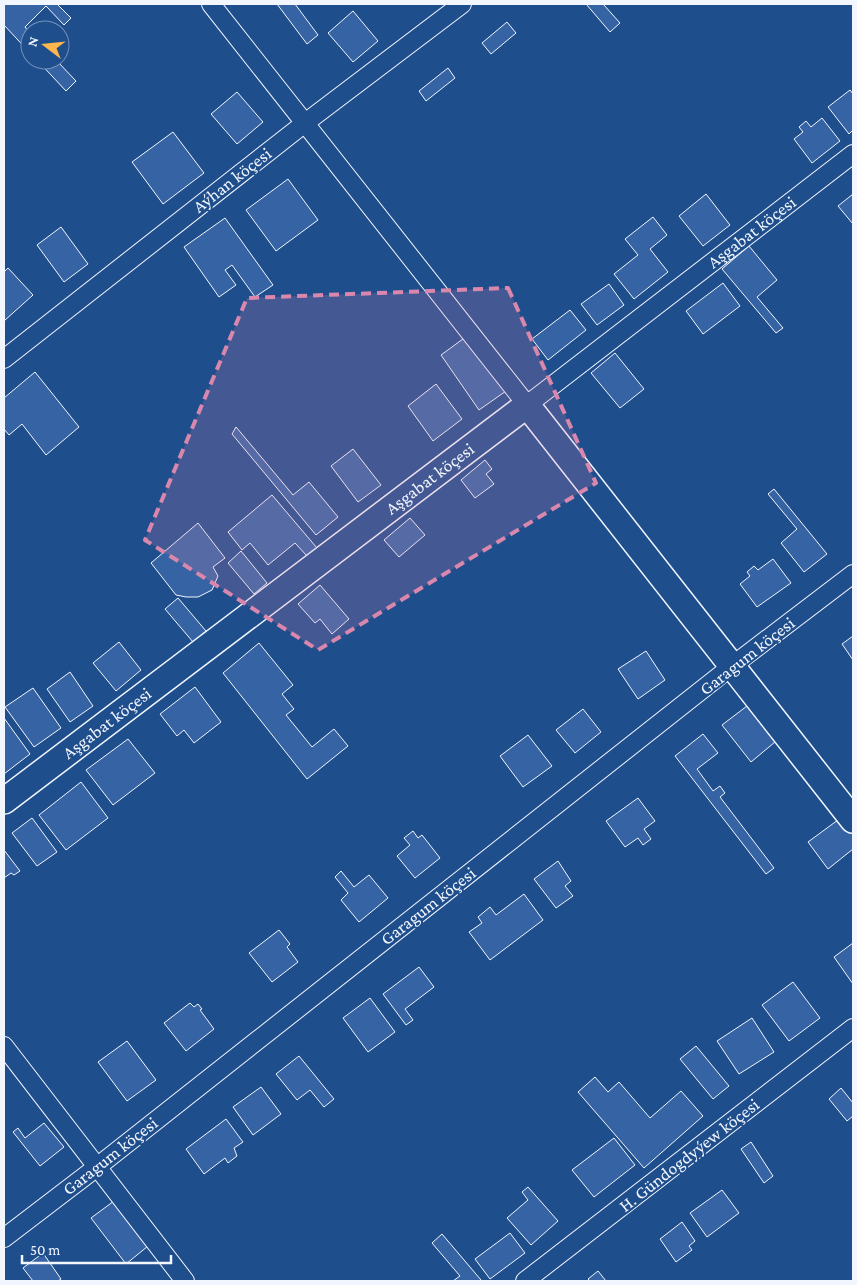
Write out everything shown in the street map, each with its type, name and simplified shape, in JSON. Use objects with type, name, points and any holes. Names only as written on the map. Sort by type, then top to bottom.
[{"type":"street","points":[[211,4],[853,820]]},
{"type":"street","name":"Aýhan köçesi","points":[[4,359],[305,123],[462,4]]},
{"type":"street","name":"Aşgabat köçesi","points":[[4,800],[527,405],[853,154]]},
{"type":"street","name":"Garagum köçesi","points":[[4,1238],[97,1167],[732,666],[853,574]]},
{"type":"street","name":"H. Gündogdyýew köçesi","points":[[526,1281],[853,1028]]},
{"type":"street","points":[[4,1046],[185,1281]]},
{"type":"highlighted area","points":[[508,288],[596,483],[318,650],[145,540],[247,298]]},
{"type":"building","points":[[4,4],[57,4],[71,18],[69,20],[59,20],[46,6],[32,20],[20,20],[20,42],[4,25]]},
{"type":"building","points":[[277,4],[295,4],[318,35],[307,44]]},
{"type":"building","points":[[586,4],[603,4],[620,23],[610,32]]},
{"type":"building","points":[[353,11],[378,41],[353,62],[328,33]]},
{"type":"building","points":[[507,22],[516,33],[491,54],[482,43]]},
{"type":"building","points":[[448,68],[455,78],[426,101],[419,91]]},
{"type":"building","points":[[46,70],[66,70],[76,81],[66,91]]},
{"type":"building","points":[[850,90],[853,94],[853,130],[849,134],[828,107]]},
{"type":"building","points":[[237,92],[263,122],[237,144],[211,114]]},
{"type":"building","points":[[822,118],[840,141],[812,163],[794,139],[803,132],[799,127],[806,121],[811,127]]},
{"type":"building","points":[[173,132],[204,173],[163,204],[132,162]]},
{"type":"building","points":[[288,179],[318,220],[276,251],[246,210]]},
{"type":"building","points":[[706,194],[730,225],[703,246],[679,216]]},
{"type":"building","points":[[853,194],[853,224],[838,206]]},
{"type":"building","points":[[653,217],[667,235],[650,249],[668,272],[634,299],[614,274],[638,255],[625,239]]},
{"type":"building","points":[[225,218],[273,285],[255,297],[232,265],[225,270],[236,285],[219,297],[184,247]]},
{"type":"building","points":[[61,227],[88,264],[64,282],[37,245]]},
{"type":"building","points":[[749,246],[777,280],[757,297],[783,328],[776,333],[722,269]]},
{"type":"building","points":[[8,268],[33,295],[4,321],[4,272]]},
{"type":"building","points":[[723,283],[740,306],[703,334],[686,311]]},
{"type":"building","points":[[609,284],[624,305],[597,325],[581,304]]},
{"type":"building","points":[[570,310],[586,330],[548,360],[532,339]]},
{"type":"building","points":[[467,336],[506,391],[479,410],[441,355]]},
{"type":"building","points":[[615,353],[644,389],[620,408],[591,373]]},
{"type":"building","points":[[35,372],[79,427],[46,455],[22,424],[9,435],[4,429],[4,398]]},
{"type":"building","points":[[436,384],[462,419],[433,441],[408,406]]},
{"type":"building","points":[[236,427],[293,495],[309,482],[338,517],[316,535],[232,434]]},
{"type":"building","points":[[353,449],[381,485],[358,502],[331,466]]},
{"type":"building","points":[[485,460],[492,469],[486,474],[494,484],[475,498],[461,480]]},
{"type":"building","points":[[774,489],[827,554],[804,572],[781,543],[797,529],[768,494]]},
{"type":"building","points":[[272,495],[317,548],[307,556],[295,543],[268,565],[250,543],[242,550],[228,532]]},
{"type":"building","points":[[410,518],[425,535],[399,557],[384,540]]},
{"type":"building","points":[[198,523],[225,558],[213,567],[218,576],[212,590],[198,597],[176,595],[151,563]]},
{"type":"building","points":[[241,551],[267,583],[254,594],[228,563]]},
{"type":"building","points":[[773,559],[791,583],[757,607],[740,584],[750,576],[747,572],[754,566],[758,570]]},
{"type":"building","points":[[320,585],[349,619],[332,634],[320,619],[315,623],[298,604]]},
{"type":"building","points":[[178,598],[206,631],[193,642],[165,609]]},
{"type":"building","points":[[853,636],[853,660],[842,644]]},
{"type":"building","points":[[119,642],[141,670],[116,691],[93,663]]},
{"type":"building","points":[[259,643],[293,685],[282,694],[294,709],[286,715],[312,747],[334,729],[348,746],[307,779],[223,673]]},
{"type":"building","points":[[646,651],[665,680],[638,699],[618,669]]},
{"type":"building","points":[[70,672],[93,706],[70,722],[47,689]]},
{"type":"building","points":[[195,687],[221,722],[194,743],[184,730],[177,736],[160,714]]},
{"type":"building","points":[[33,688],[61,728],[34,747],[5,707]]},
{"type":"building","points":[[747,706],[775,742],[751,762],[722,725]]},
{"type":"building","points":[[583,709],[601,732],[575,753],[556,730]]},
{"type":"building","points":[[4,718],[30,754],[4,774]]},
{"type":"building","points":[[703,734],[718,753],[697,769],[713,791],[720,786],[725,793],[720,797],[774,868],[766,874],[675,756]]},
{"type":"building","points":[[528,735],[552,766],[523,787],[500,756]]},
{"type":"building","points":[[128,739],[155,773],[113,805],[86,770]]},
{"type":"building","points":[[81,782],[108,818],[66,850],[39,815]]},
{"type":"building","points":[[638,798],[655,821],[644,829],[651,839],[643,845],[638,838],[625,847],[606,821]]},
{"type":"building","points":[[842,817],[853,832],[853,849],[828,869],[808,842]]},
{"type":"building","points":[[32,818],[57,852],[37,866],[12,833]]},
{"type":"building","points":[[413,831],[418,838],[422,835],[440,858],[415,878],[397,856],[410,845],[404,838]]},
{"type":"building","points":[[4,850],[20,871],[14,875],[11,873],[4,878]]},
{"type":"building","points":[[558,861],[571,881],[565,886],[573,896],[556,908],[534,879]]},
{"type":"building","points":[[341,871],[354,887],[369,875],[388,898],[359,922],[341,900],[348,893],[335,877]]},
{"type":"building","points":[[524,894],[543,920],[490,960],[469,932],[482,923],[478,917],[490,907],[496,915]]},
{"type":"building","points":[[279,930],[290,944],[287,947],[298,962],[272,982],[249,953]]},
{"type":"building","points":[[853,943],[853,984],[834,957]]},
{"type":"building","points":[[419,967],[434,987],[405,1009],[413,1020],[406,1025],[383,994]]},
{"type":"building","points":[[793,982],[820,1018],[789,1041],[762,1005]]},
{"type":"building","points":[[370,998],[395,1032],[368,1052],[343,1018]]},
{"type":"building","points":[[190,1003],[194,1007],[198,1004],[202,1009],[200,1010],[214,1029],[186,1051],[164,1023]]},
{"type":"building","points":[[752,1018],[774,1052],[739,1074],[717,1041]]},
{"type":"building","points":[[127,1041],[156,1080],[127,1101],[98,1062]]},
{"type":"building","points":[[696,1046],[729,1086],[713,1099],[680,1059]]},
{"type":"building","points":[[299,1056],[334,1099],[324,1107],[310,1090],[297,1100],[276,1074]]},
{"type":"building","points":[[595,1077],[608,1092],[619,1082],[650,1118],[681,1091],[703,1116],[644,1168],[578,1092]]},
{"type":"building","points":[[261,1087],[281,1114],[253,1135],[233,1107]]},
{"type":"building","points":[[841,1088],[853,1103],[853,1116],[847,1121],[829,1099]]},
{"type":"building","points":[[226,1119],[243,1142],[234,1148],[237,1156],[228,1163],[225,1158],[204,1174],[186,1149]]},
{"type":"building","points":[[44,1123],[64,1147],[40,1166],[13,1132],[18,1128],[25,1138]]},
{"type":"building","points":[[614,1138],[635,1165],[594,1197],[572,1170]]},
{"type":"building","points":[[751,1142],[773,1176],[764,1183],[741,1149]]},
{"type":"building","points":[[528,1187],[558,1221],[531,1245],[507,1218],[528,1200],[522,1192]]},
{"type":"building","points":[[722,1190],[739,1213],[707,1237],[690,1213]]},
{"type":"building","points":[[114,1201],[148,1246],[126,1264],[91,1218]]},
{"type":"building","points":[[682,1222],[695,1241],[689,1246],[692,1250],[676,1262],[660,1239]]},
{"type":"building","points":[[510,1233],[525,1253],[490,1279],[475,1259]]},
{"type":"building","points":[[442,1234],[481,1280],[453,1281],[460,1276],[432,1243]]},
{"type":"building","points":[[43,1253],[61,1279],[58,1281],[33,1281],[23,1268]]},
{"type":"building","points":[[598,1271],[606,1281],[590,1281],[588,1279]]}]
